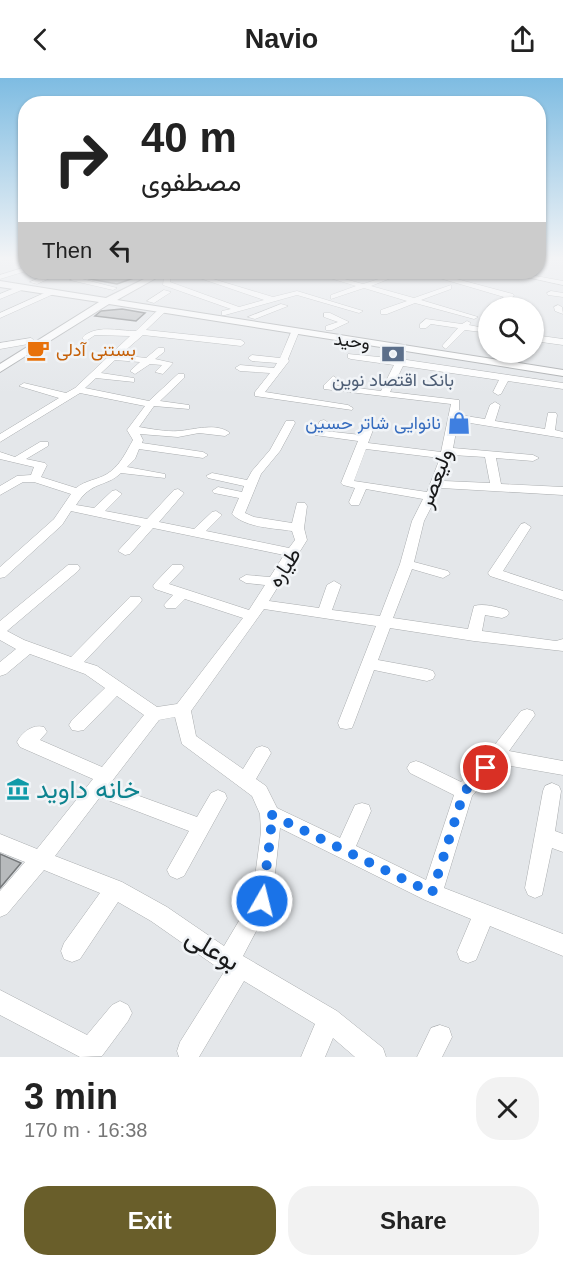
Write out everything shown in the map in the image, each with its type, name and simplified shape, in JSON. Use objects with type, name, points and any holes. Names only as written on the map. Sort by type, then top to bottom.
[{"type":"main road","points":[[74,303],[84,311]]},
{"type":"main road","points":[[0,369],[22,351],[97,303]]},
{"type":"main road","name":"وحید","points":[[128,303],[136,306],[363,342],[563,365]]},
{"type":"main road","points":[[0,360],[22,351],[31,341],[84,311],[136,306],[138,303]]},
{"type":"main road","name":"وحید","points":[[166,303],[329,328],[449,351],[465,358],[563,373]]},
{"type":"street","points":[[0,316],[32,303]]},
{"type":"street","points":[[220,303],[239,309]]},
{"type":"street","points":[[225,313],[263,303]]},
{"type":"street","points":[[252,317],[291,303]]},
{"type":"street","points":[[330,303],[359,311]]},
{"type":"street","points":[[384,312],[409,303]]},
{"type":"street","points":[[420,303],[474,317]]},
{"type":"street","points":[[0,439],[78,390],[162,310]]},
{"type":"street","points":[[327,315],[345,322],[329,328]]},
{"type":"street","points":[[444,379],[448,369],[449,351],[461,327],[478,315]]},
{"type":"street","points":[[423,326],[429,321],[478,329]]},
{"type":"street","points":[[86,338],[93,332],[166,332],[241,343]]},
{"type":"street","points":[[295,332],[285,361],[258,394],[348,408]]},
{"type":"street","points":[[0,346],[31,341]]},
{"type":"street","points":[[363,342],[350,358],[400,362],[563,386]]},
{"type":"street","points":[[95,375],[133,376],[146,361],[161,350]]},
{"type":"street","points":[[114,357],[169,363],[160,372]]},
{"type":"street","points":[[252,358],[285,361]]},
{"type":"street","points":[[384,394],[400,362]]},
{"type":"street","points":[[240,368],[285,376]]},
{"type":"street","points":[[132,430],[151,403],[181,376]]},
{"type":"street","points":[[498,392],[505,377]]},
{"type":"street","points":[[333,379],[327,387],[384,394],[431,396],[456,402],[453,417],[563,435]]},
{"type":"street","points":[[534,396],[540,382]]},
{"type":"street","points":[[24,386],[69,397]]},
{"type":"street","points":[[78,390],[186,407]]},
{"type":"street","points":[[489,423],[495,405]]},
{"type":"street","points":[[549,432],[552,415]]},
{"type":"street","name":"ولیعصر","points":[[346,723],[407,564],[418,521],[437,484],[447,453],[453,417]]},
{"type":"street","points":[[248,490],[256,474],[275,451],[290,423]]},
{"type":"street","points":[[324,423],[319,433],[364,438],[447,453],[533,458]]},
{"type":"street","points":[[132,430],[178,434],[200,430],[225,433]]},
{"type":"street","points":[[0,574],[58,522],[78,492],[90,483],[111,476],[129,459],[138,440],[132,430]]},
{"type":"street","points":[[364,438],[347,483],[429,496]]},
{"type":"street","points":[[16,461],[44,444]]},
{"type":"street","points":[[135,445],[203,454]]},
{"type":"street","points":[[0,455],[16,461],[41,465],[35,479]]},
{"type":"street","points":[[490,455],[496,487]]},
{"type":"street","points":[[118,469],[161,476]]},
{"type":"street","points":[[212,476],[248,490]]},
{"type":"street","points":[[0,491],[21,478],[35,479],[78,492]]},
{"type":"street","points":[[437,484],[563,491]]},
{"type":"street","points":[[356,502],[361,486]]},
{"type":"street","points":[[218,491],[248,490]]},
{"type":"street","name":"طیاره","points":[[182,710],[256,610],[301,540],[298,528],[250,520],[238,514],[248,490]]},
{"type":"street","points":[[125,550],[178,493]]},
{"type":"street","points":[[96,513],[116,494]]},
{"type":"street","points":[[298,528],[301,506]]},
{"type":"street","points":[[69,507],[197,533],[259,540],[292,553]]},
{"type":"street","points":[[197,533],[216,515]]},
{"type":"street","points":[[525,527],[495,573],[563,596]]},
{"type":"street","points":[[407,564],[443,574]]},
{"type":"street","points":[[73,568],[0,631],[28,647],[91,670],[154,714]]},
{"type":"street","points":[[177,568],[160,586],[256,610],[324,613],[559,648],[563,644]]},
{"type":"street","points":[[246,579],[274,582]]},
{"type":"street","points":[[324,613],[334,585]]},
{"type":"street","points":[[171,605],[183,593]]},
{"type":"street","points":[[73,664],[135,600]]},
{"type":"street","points":[[474,636],[479,609],[502,613]]},
{"type":"street","points":[[0,670],[28,647]]},
{"type":"street","points":[[369,664],[427,675]]},
{"type":"street","points":[[78,725],[116,687]]},
{"type":"street","points":[[0,908],[154,714],[182,710],[188,739],[259,791],[270,814],[271,832],[262,901],[234,964],[189,1051]]},
{"type":"street","points":[[432,893],[464,792],[496,756],[527,715]]},
{"type":"street","points":[[38,732],[26,742],[100,782],[201,827]]},
{"type":"street","points":[[245,781],[262,753]]},
{"type":"street","points":[[496,756],[563,768]]},
{"type":"street","points":[[416,768],[464,792]]},
{"type":"street","points":[[535,888],[552,791]]},
{"type":"street","points":[[177,870],[218,798]]},
{"type":"street","points":[[344,850],[362,812]]},
{"type":"street","points":[[270,814],[432,893],[563,945]]},
{"type":"street","points":[[544,836],[563,843]]},
{"type":"street","name":"بوعلی","points":[[0,843],[115,889],[159,914],[234,964],[329,1019],[374,1057]]},
{"type":"street","points":[[72,951],[115,889]]},
{"type":"street","points":[[468,952],[484,914]]},
{"type":"street","points":[[0,1002],[85,1047],[93,1047],[120,1013]]},
{"type":"street","points":[[313,1057],[329,1019]]},
{"type":"building","points":[[122,309],[145,313],[136,321],[95,316],[101,311]]},
{"type":"building","points":[[0,854],[21,863],[0,888]]},
{"type":"place","name":"بستنی آدلی","points":[[38,350]]},
{"type":"place","name":"بانک اقتصاد نوین","points":[[393,354]]},
{"type":"place","name":"نانوایی شاتر حسین","points":[[459,423]]},
{"type":"place","name":"خانه داوید","points":[[18,789]]},
{"type":"route","points":[[262,901],[271,832],[270,814],[432,893],[464,792],[486,768]]}]
